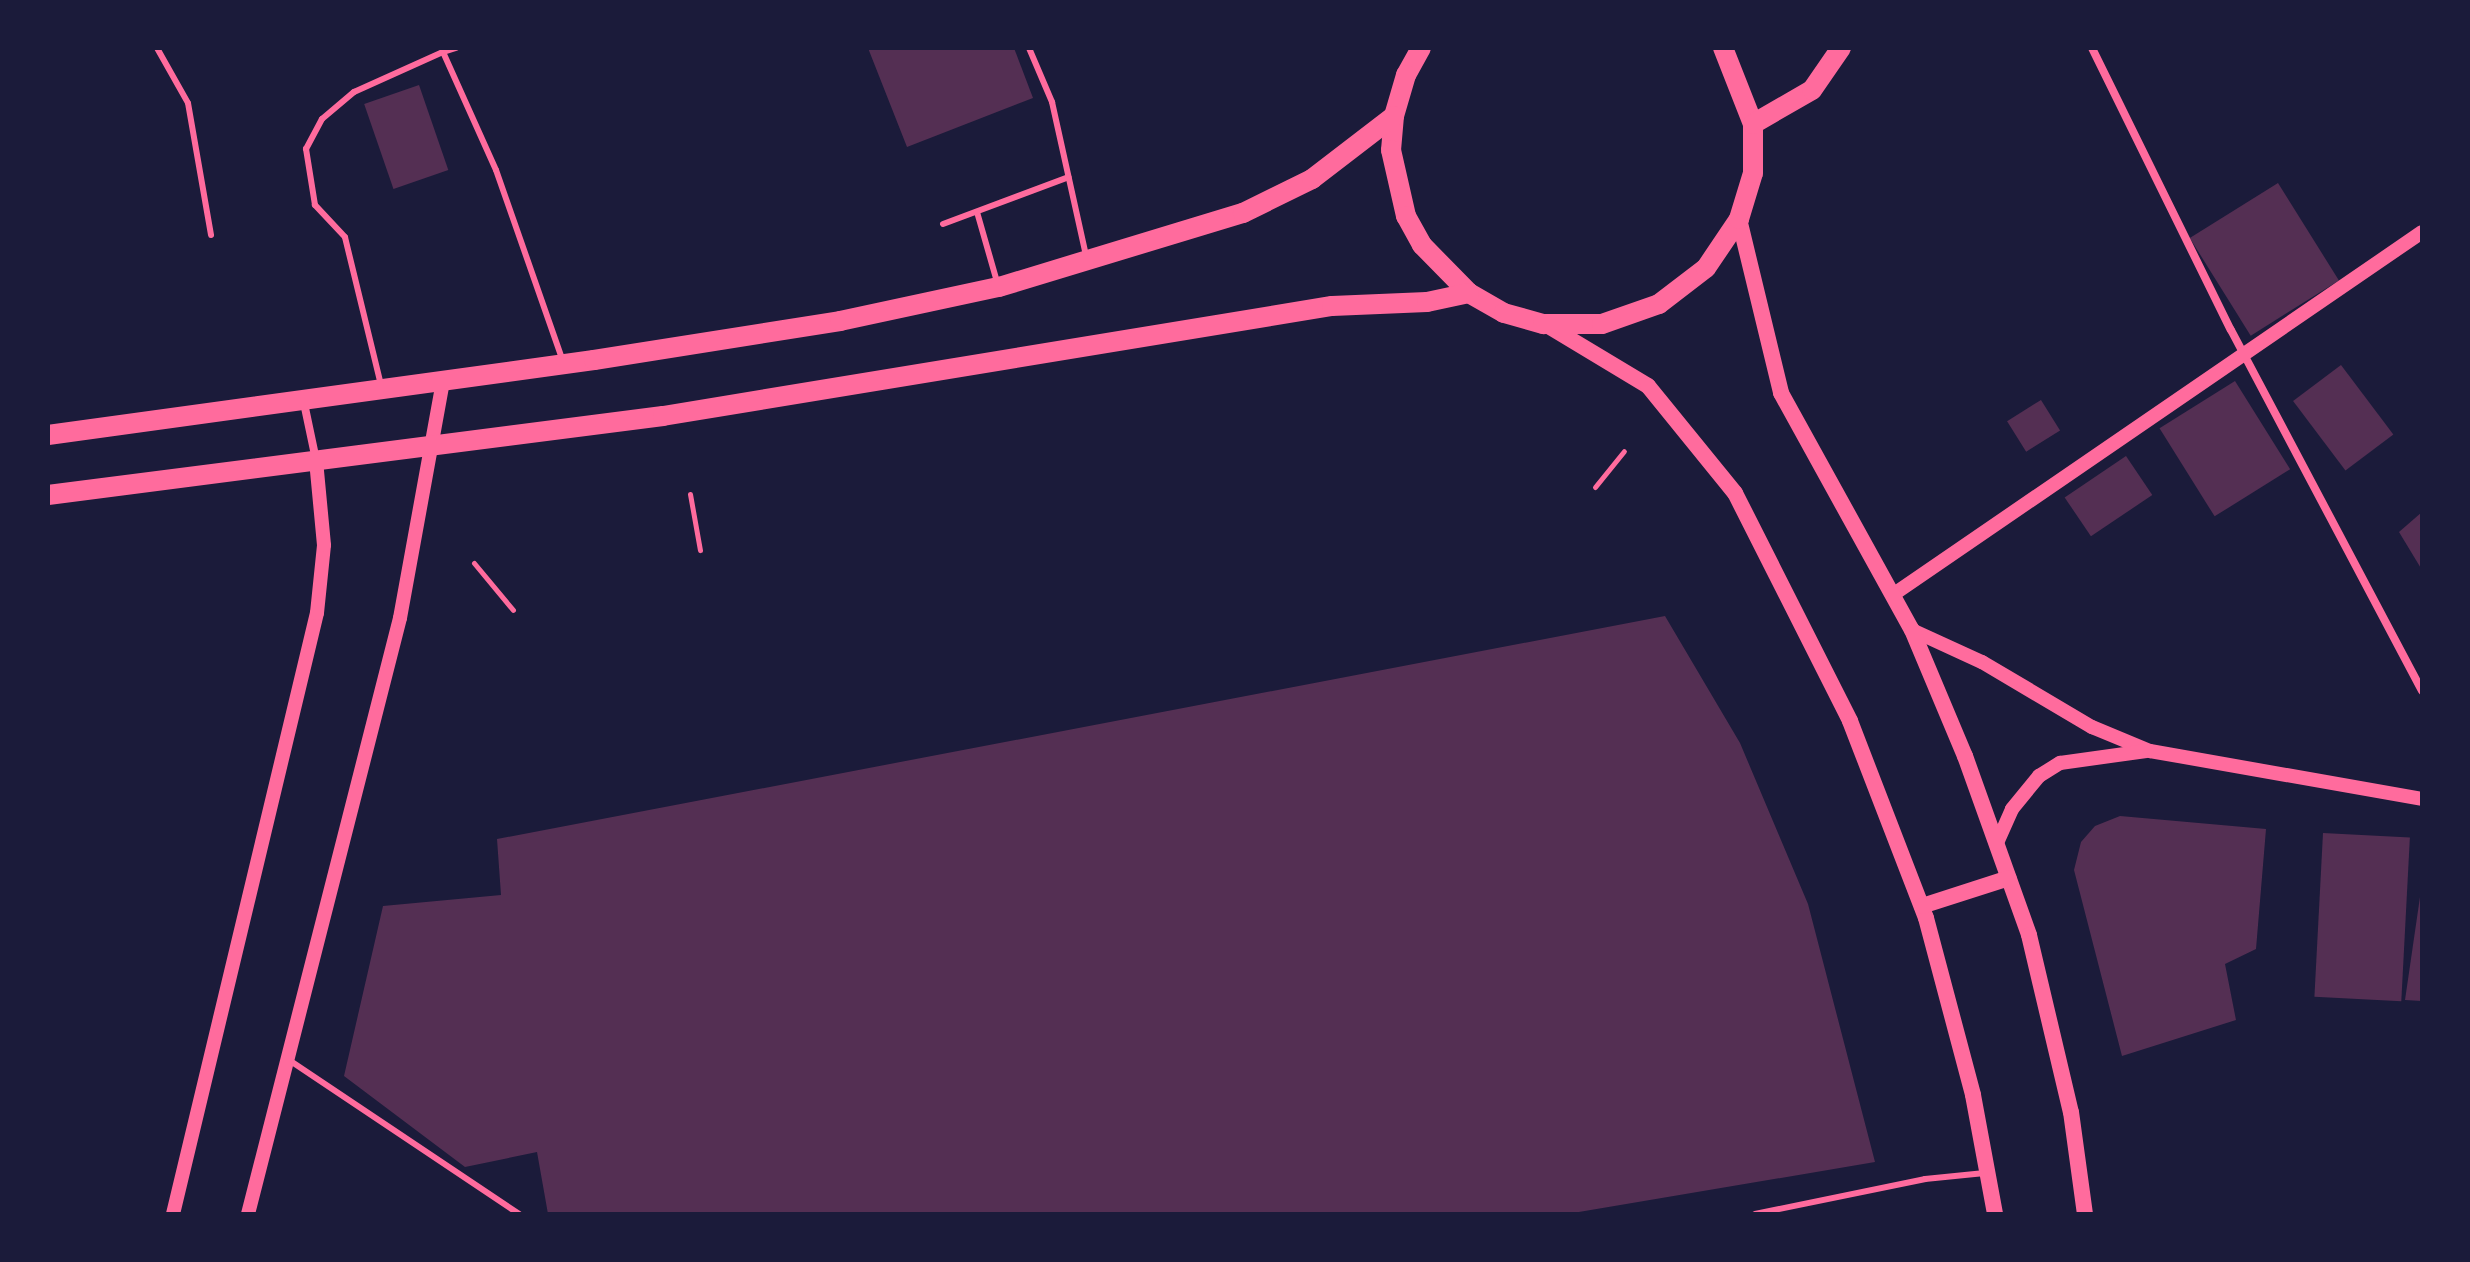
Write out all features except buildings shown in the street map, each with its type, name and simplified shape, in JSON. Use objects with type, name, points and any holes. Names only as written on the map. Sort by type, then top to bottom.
[{"type":"main road","points":[[1421,48],[1406,75],[1394,116],[1391,150],[1406,216],[1422,245],[1469,293],[1504,313],[1543,324],[1648,386],[1735,493],[1850,721],[1922,906],[1953,1010],[1989,1172],[1995,1214]]},
{"type":"main road","points":[[1543,324],[1602,324],[1659,304],[1706,268],[1739,219],[1753,173],[1753,124],[1723,48]]},
{"type":"main road","points":[[1753,124],[1812,90],[1841,48]]},
{"type":"main road","points":[[48,435],[304,403],[564,364],[840,321],[999,287],[1243,213],[1312,179],[1394,116]]},
{"type":"main road","points":[[1739,219],[1781,393],[1912,630],[1997,843],[2054,1034],[2085,1214]]},
{"type":"main road","points":[[48,495],[663,416],[1319,308],[1427,302],[1469,293]]},
{"type":"main road","points":[[1922,906],[2009,878]]},
{"type":"street","points":[[2092,48],[2244,350],[2422,690]]},
{"type":"street","points":[[1894,594],[2244,350],[2422,232]]},
{"type":"street","points":[[248,1214],[400,618],[443,382]]},
{"type":"street","points":[[173,1214],[317,613],[324,545],[316,460],[304,403]]},
{"type":"street","points":[[1912,630],[1982,662],[2092,727],[2150,751],[2422,799]]},
{"type":"street","points":[[1997,843],[2012,809],[2039,776],[2060,763],[2150,751]]},
{"type":"lane","points":[[157,48],[188,103],[211,235]]},
{"type":"lane","points":[[383,391],[345,237],[315,205],[306,149],[322,119],[354,92],[456,48]]},
{"type":"lane","points":[[1029,48],[1052,102],[1088,262]]},
{"type":"lane","points":[[443,52],[496,170],[564,364]]},
{"type":"lane","points":[[943,224],[1069,177]]},
{"type":"lane","points":[[977,212],[999,287]]},
{"type":"lane","points":[[286,1058],[519,1214]]},
{"type":"lane","points":[[1755,1214],[1925,1179],[1989,1172]]},
{"type":"path","points":[[1595,487],[1624,451]]},
{"type":"path","points":[[690,494],[700,550]]},
{"type":"path","points":[[474,563],[513,610]]}]
